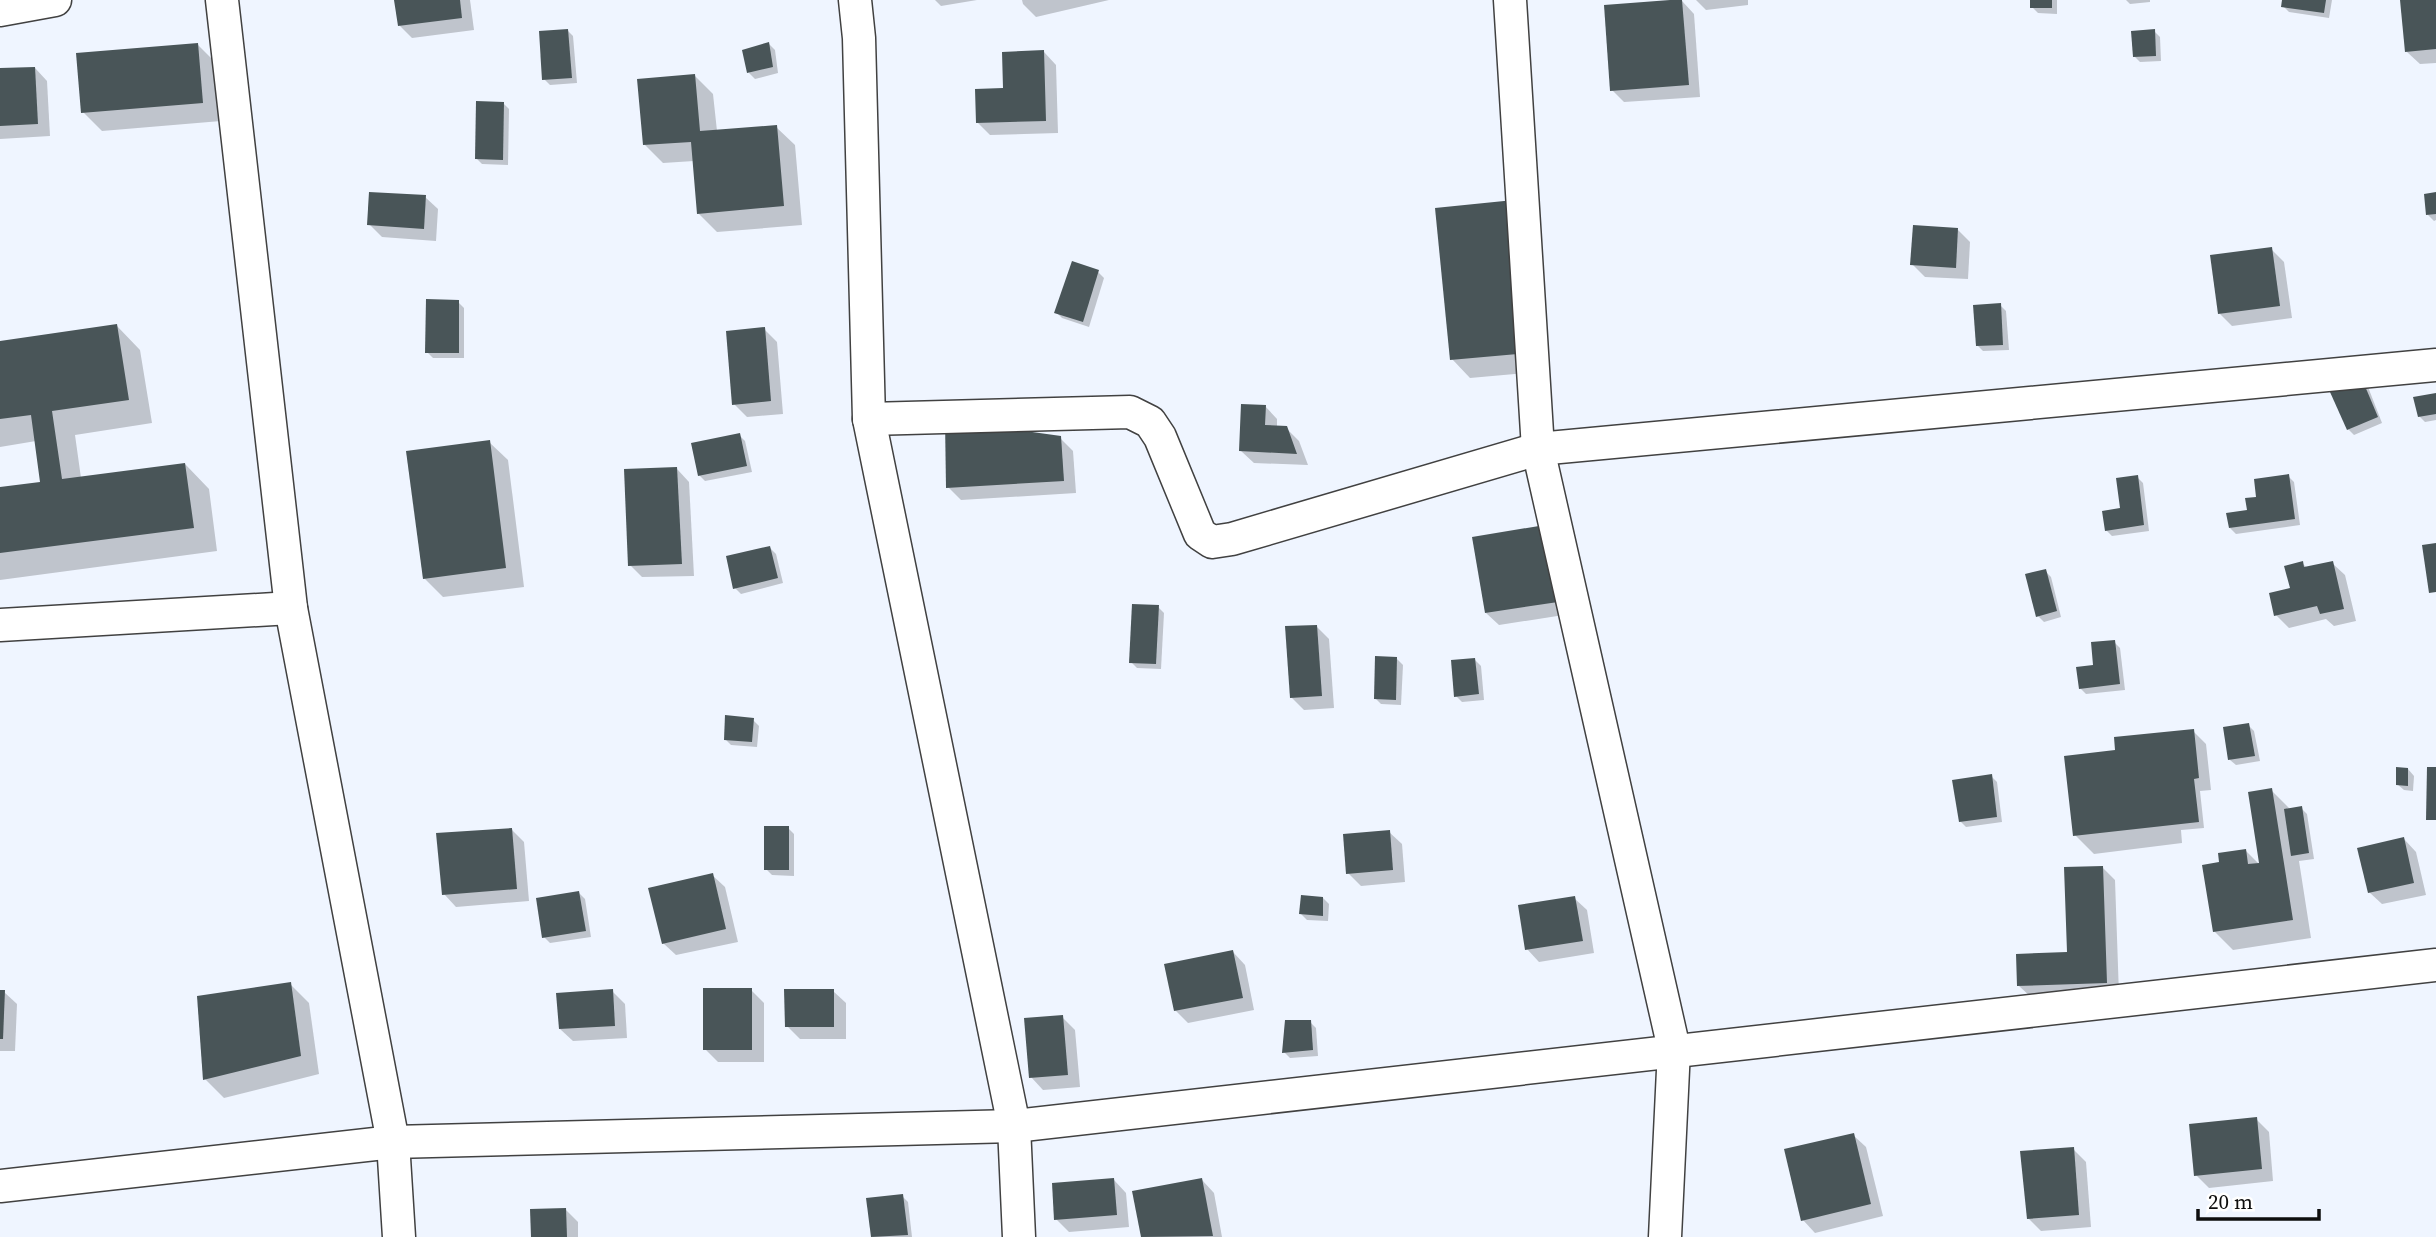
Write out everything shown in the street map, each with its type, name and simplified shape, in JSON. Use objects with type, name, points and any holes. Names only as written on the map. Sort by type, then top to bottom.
[{"type":"street","points":[[0,10],[55,0]]},
{"type":"street","points":[[222,0],[291,608],[393,1142],[399,1237]]},
{"type":"street","points":[[855,0],[859,38],[869,419],[1014,1126],[1019,1237]]},
{"type":"street","points":[[1510,0],[1538,449],[1674,1049],[1665,1237]]},
{"type":"street","points":[[869,419],[1130,412],[1150,422],[1160,437],[1200,534],[1212,542],[1232,539],[1538,449],[2436,365]]},
{"type":"street","points":[[0,625],[291,608]]},
{"type":"street","points":[[0,1186],[393,1142],[1014,1126],[1674,1049],[2436,965]]},
{"type":"building","points":[[394,0],[460,0],[462,18],[398,26]]},
{"type":"building","points":[[1682,0],[1689,85],[1610,91],[1604,5]]},
{"type":"building","points":[[2030,0],[2052,0],[2052,8],[2030,8]]},
{"type":"building","points":[[2282,0],[2326,0],[2324,13],[2281,7]]},
{"type":"building","points":[[2400,0],[2436,0],[2436,49],[2405,52]]},
{"type":"building","points":[[568,29],[572,78],[542,80],[539,31]]},
{"type":"building","points":[[2155,29],[2156,56],[2133,57],[2131,31]]},
{"type":"building","points":[[769,42],[773,67],[747,73],[742,50]]},
{"type":"building","points":[[198,43],[203,103],[81,113],[76,53]]},
{"type":"building","points":[[1044,50],[1046,121],[976,123],[975,89],[1003,88],[1002,52]]},
{"type":"building","points":[[35,67],[38,124],[0,126],[0,68]]},
{"type":"building","points":[[695,74],[700,131],[777,125],[784,206],[697,214],[691,142],[643,145],[637,79]]},
{"type":"building","points":[[476,101],[504,102],[503,160],[475,159]]},
{"type":"building","points":[[369,192],[426,195],[424,229],[367,225]]},
{"type":"building","points":[[2436,192],[2436,214],[2426,215],[2424,194]]},
{"type":"building","points":[[1514,200],[1529,353],[1450,360],[1435,208]]},
{"type":"building","points":[[1913,225],[1958,228],[1956,268],[1910,265]]},
{"type":"building","points":[[2272,247],[2280,306],[2218,314],[2210,255]]},
{"type":"building","points":[[1072,261],[1099,270],[1083,322],[1054,313]]},
{"type":"building","points":[[426,299],[459,300],[459,353],[425,353]]},
{"type":"building","points":[[2001,303],[2003,345],[1976,346],[1973,305]]},
{"type":"building","points":[[117,324],[129,400],[52,411],[62,479],[185,463],[194,528],[0,553],[0,487],[40,482],[31,415],[0,419],[0,341]]},
{"type":"building","points":[[765,327],[771,401],[732,405],[726,331]]},
{"type":"building","points":[[2362,379],[2378,417],[2347,430],[2330,392]]},
{"type":"building","points":[[2436,393],[2436,414],[2418,417],[2413,397]]},
{"type":"building","points":[[1241,404],[1266,405],[1265,425],[1287,426],[1297,454],[1239,451]]},
{"type":"building","points":[[945,420],[1061,436],[1064,481],[946,488]]},
{"type":"building","points":[[740,433],[747,466],[698,476],[691,443]]},
{"type":"building","points":[[490,440],[506,568],[423,579],[406,451]]},
{"type":"building","points":[[677,467],[682,564],[628,566],[624,469]]},
{"type":"building","points":[[2289,474],[2295,519],[2229,528],[2226,513],[2247,510],[2245,498],[2256,497],[2254,479]]},
{"type":"building","points":[[2138,475],[2144,525],[2105,531],[2102,511],[2120,508],[2116,478]]},
{"type":"building","points":[[1545,525],[1558,602],[1485,613],[1472,537]]},
{"type":"building","points":[[2436,543],[2436,592],[2429,593],[2422,545]]},
{"type":"building","points":[[770,546],[778,578],[733,589],[726,556]]},
{"type":"building","points":[[2303,561],[2304,567],[2333,561],[2344,609],[2320,614],[2317,606],[2274,616],[2269,593],[2290,588],[2284,566]]},
{"type":"building","points":[[2046,569],[2057,611],[2036,617],[2025,574]]},
{"type":"building","points":[[1132,604],[1159,605],[1156,664],[1129,663]]},
{"type":"building","points":[[1317,625],[1322,696],[1290,698],[1285,626]]},
{"type":"building","points":[[2115,640],[2120,684],[2079,689],[2076,667],[2093,665],[2091,642]]},
{"type":"building","points":[[1375,656],[1397,657],[1396,700],[1374,699]]},
{"type":"building","points":[[1475,658],[1479,694],[1454,697],[1451,660]]},
{"type":"building","points":[[725,715],[754,718],[752,742],[724,740]]},
{"type":"building","points":[[2249,723],[2255,756],[2228,760],[2223,727]]},
{"type":"building","points":[[2194,729],[2199,778],[2194,779],[2199,822],[2073,836],[2064,756],[2115,750],[2114,737]]},
{"type":"building","points":[[2396,767],[2408,768],[2408,786],[2396,785]]},
{"type":"building","points":[[2427,767],[2436,767],[2436,820],[2426,820]]},
{"type":"building","points":[[1992,774],[1997,817],[1959,822],[1952,780]]},
{"type":"building","points":[[2272,788],[2293,920],[2213,932],[2202,865],[2219,862],[2218,853],[2246,849],[2248,864],[2259,863],[2248,792]]},
{"type":"building","points":[[2302,806],[2309,853],[2291,856],[2284,809]]},
{"type":"building","points":[[764,826],[789,826],[789,870],[764,870]]},
{"type":"building","points":[[512,828],[517,889],[442,895],[436,833]]},
{"type":"building","points":[[1390,830],[1393,870],[1346,874],[1343,834]]},
{"type":"building","points":[[2404,837],[2414,883],[2368,893],[2357,848]]},
{"type":"building","points":[[2103,866],[2107,983],[2017,986],[2016,954],[2067,952],[2064,867]]},
{"type":"building","points":[[713,873],[726,929],[662,944],[648,888]]},
{"type":"building","points":[[579,891],[586,931],[542,938],[536,898]]},
{"type":"building","points":[[1301,895],[1323,897],[1323,916],[1299,914]]},
{"type":"building","points":[[1575,896],[1583,941],[1525,950],[1518,905]]},
{"type":"building","points":[[1233,950],[1243,998],[1174,1011],[1164,964]]},
{"type":"building","points":[[291,982],[301,1056],[203,1080],[197,996]]},
{"type":"building","points":[[703,988],[752,988],[752,1050],[703,1050]]},
{"type":"building","points":[[613,989],[615,1026],[559,1029],[556,993]]},
{"type":"building","points":[[784,989],[834,989],[834,1027],[785,1027]]},
{"type":"building","points":[[0,990],[5,990],[3,1039],[0,1039]]},
{"type":"building","points":[[1063,1015],[1068,1075],[1029,1078],[1024,1018]]},
{"type":"building","points":[[1285,1020],[1311,1020],[1313,1050],[1282,1053]]},
{"type":"building","points":[[2257,1117],[2262,1169],[2194,1176],[2189,1124]]},
{"type":"building","points":[[1854,1133],[1871,1204],[1801,1221],[1784,1149]]},
{"type":"building","points":[[2074,1147],[2079,1215],[2027,1219],[2020,1151]]},
{"type":"building","points":[[1114,1178],[1117,1215],[1054,1220],[1052,1183]]},
{"type":"building","points":[[1202,1178],[1213,1236],[1141,1237],[1132,1191]]},
{"type":"building","points":[[903,1194],[908,1235],[871,1237],[866,1198]]},
{"type":"building","points":[[566,1208],[567,1237],[531,1237],[530,1209]]}]
